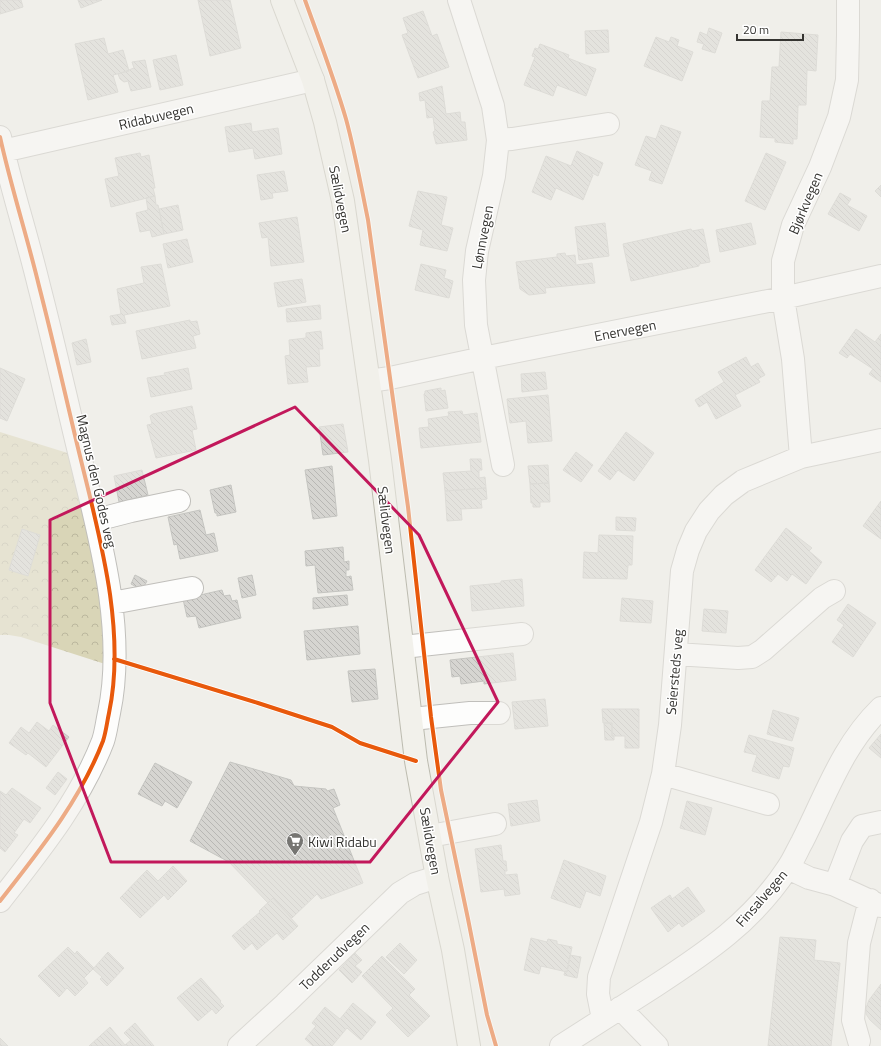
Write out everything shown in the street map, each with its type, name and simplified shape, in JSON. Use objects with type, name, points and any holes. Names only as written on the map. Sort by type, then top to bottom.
[{"type":"main road","name":"Sælidvegen","points":[[282,0],[313,80],[343,201],[369,380],[404,647],[416,761],[437,877],[453,950],[469,1046]]},
{"type":"street","name":"Lønnvegen","points":[[459,0],[493,106],[498,140],[494,176],[477,251],[474,280],[476,325],[503,465]]},
{"type":"street","name":"Bjørkvegen","points":[[801,457],[793,359],[783,298],[783,261],[793,225],[820,167],[839,117],[847,80],[848,0]]},
{"type":"street","name":"Ridabuvegen","points":[[1,147],[313,80]]},
{"type":"street","points":[[498,140],[566,132],[608,124]]},
{"type":"street","name":"Magnus den Godes veg","points":[[0,901],[52,834],[76,796],[88,773],[104,739],[113,696],[114,659],[112,603],[96,520],[41,294],[1,147]]},
{"type":"street","name":"Enervegen","points":[[369,380],[390,378],[783,298],[881,276]]},
{"type":"street","name":"Seiersteds veg","points":[[611,1014],[598,994],[599,977],[651,822],[663,774],[670,725],[682,571],[688,550],[696,531],[704,518],[724,495],[743,481],[801,457],[881,440]]},
{"type":"street","points":[[96,520],[179,501]]},
{"type":"street","points":[[112,603],[192,588]]},
{"type":"street","points":[[676,654],[738,658],[752,657],[763,650],[822,598],[834,591]]},
{"type":"street","points":[[404,647],[522,634]]},
{"type":"street","name":"Finsalvegen","points":[[561,1046],[702,955],[725,938],[752,914],[788,868],[817,813],[842,759],[867,722],[881,708]]},
{"type":"street","points":[[412,719],[470,713],[499,713]]},
{"type":"street","points":[[663,774],[768,804]]},
{"type":"street","points":[[835,885],[852,841],[862,826],[881,822]]},
{"type":"street","points":[[430,836],[495,824]]},
{"type":"street","points":[[788,868],[809,878],[835,885],[875,903],[859,943],[853,1020],[859,1041]]},
{"type":"street","name":"Todderudvegen","points":[[239,1046],[285,1004],[400,893],[415,884],[437,877]]},
{"type":"street","points":[[611,1014],[657,1046]]},
{"type":"highlighted area","points":[[295,407],[419,535],[498,702],[370,862],[111,862],[50,703],[50,520]]},
{"type":"green space","points":[[0,432],[74,455],[105,609],[105,664],[21,637],[0,635]]},
{"type":"building","points":[[0,0],[21,0],[23,7],[0,14]]},
{"type":"building","points":[[78,0],[102,0],[81,8]]},
{"type":"building","points":[[198,0],[230,0],[241,48],[210,56]]},
{"type":"building","points":[[423,11],[432,36],[437,34],[449,67],[418,78],[402,35],[408,33],[403,18]]},
{"type":"building","points":[[709,28],[722,33],[715,53],[702,49],[704,44],[697,42],[700,32],[707,35]]},
{"type":"building","points":[[608,30],[609,52],[586,54],[585,31]]},
{"type":"building","points":[[781,32],[818,35],[816,71],[807,70],[806,105],[798,105],[797,139],[793,139],[793,144],[775,142],[775,138],[760,137],[762,101],[770,101],[772,67],[779,67]]},
{"type":"building","points":[[656,37],[669,42],[671,37],[679,40],[677,46],[693,52],[682,81],[644,66]]},
{"type":"building","points":[[104,38],[108,54],[123,50],[129,71],[113,75],[118,92],[88,100],[75,44]]},
{"type":"building","points":[[540,44],[569,55],[568,58],[596,69],[586,96],[557,85],[553,96],[524,85],[535,57],[532,56],[535,48],[538,49]]},
{"type":"building","points":[[176,55],[183,85],[160,90],[153,60]]},
{"type":"building","points":[[145,60],[151,87],[131,91],[128,81],[124,82],[120,79],[118,74],[134,68],[132,62]]},
{"type":"building","points":[[442,86],[446,114],[460,112],[461,122],[465,122],[467,140],[436,144],[433,132],[435,131],[433,117],[427,118],[425,100],[420,101],[419,93]]},
{"type":"building","points":[[251,123],[252,132],[278,128],[282,154],[255,159],[253,148],[229,152],[225,127]]},
{"type":"building","points":[[661,125],[681,132],[662,184],[649,180],[652,171],[635,165],[646,136],[656,139]]},
{"type":"building","points":[[577,151],[603,163],[598,176],[592,173],[591,175],[593,175],[583,200],[556,188],[551,200],[532,192],[546,156],[571,166]]},
{"type":"building","points":[[140,153],[141,157],[149,155],[155,196],[111,207],[105,179],[119,176],[115,158]]},
{"type":"building","points":[[766,153],[786,162],[765,210],[745,201]]},
{"type":"building","points":[[284,171],[288,191],[272,193],[273,198],[261,200],[257,175]]},
{"type":"building","points":[[881,185],[881,197],[875,191]]},
{"type":"building","points":[[418,191],[447,197],[441,225],[453,228],[447,251],[420,245],[423,230],[409,226]]},
{"type":"building","points":[[840,193],[851,199],[847,205],[867,216],[859,231],[828,214]]},
{"type":"building","points":[[155,196],[164,234],[152,237],[150,230],[140,232],[136,213],[148,210],[146,198]]},
{"type":"building","points":[[178,205],[183,230],[164,234],[159,209]]},
{"type":"building","points":[[297,217],[304,262],[271,266],[268,237],[262,238],[259,223]]},
{"type":"building","points":[[605,223],[609,256],[579,260],[575,227]]},
{"type":"building","points":[[751,223],[756,244],[720,252],[716,230]]},
{"type":"building","points":[[691,229],[692,231],[703,229],[710,262],[699,264],[699,266],[631,281],[623,244]]},
{"type":"building","points":[[187,239],[193,262],[168,268],[163,244]]},
{"type":"building","points":[[565,253],[566,256],[575,255],[576,265],[592,263],[595,283],[545,288],[546,293],[529,295],[520,289],[516,262],[557,257],[557,254]]},
{"type":"building","points":[[161,264],[170,306],[124,315],[126,323],[112,325],[110,316],[121,314],[117,289],[144,283],[141,267]]},
{"type":"building","points":[[421,264],[446,270],[444,278],[453,281],[449,298],[415,290]]},
{"type":"building","points":[[302,279],[306,302],[278,307],[274,283]]},
{"type":"building","points":[[320,305],[321,319],[287,322],[286,309]]},
{"type":"building","points":[[190,320],[190,322],[197,321],[200,334],[193,336],[196,348],[142,359],[136,331]]},
{"type":"building","points":[[856,329],[875,342],[881,334],[881,382],[869,374],[873,369],[850,354],[847,358],[839,353]]},
{"type":"building","points":[[321,331],[323,349],[319,349],[320,366],[306,367],[308,382],[288,384],[285,356],[290,355],[289,340],[306,338],[306,333]]},
{"type":"building","points":[[86,339],[91,362],[77,365],[72,343]]},
{"type":"building","points":[[746,357],[751,367],[758,363],[765,375],[758,379],[760,382],[735,395],[741,406],[716,419],[707,402],[699,407],[695,400],[724,382],[718,372]]},
{"type":"building","points":[[0,368],[25,379],[7,421],[0,418]]},
{"type":"building","points":[[188,368],[192,389],[151,397],[147,378],[165,375],[164,373]]},
{"type":"building","points":[[545,372],[547,389],[522,392],[521,374]]},
{"type":"building","points":[[441,388],[441,391],[445,390],[448,408],[426,411],[425,391]]},
{"type":"building","points":[[548,395],[552,441],[528,443],[526,421],[510,423],[507,399]]},
{"type":"building","points":[[192,406],[197,429],[192,430],[196,450],[156,458],[147,425],[152,424],[150,416],[153,414]]},
{"type":"building","points":[[462,411],[463,415],[477,413],[481,442],[421,448],[419,428],[429,427],[428,419],[449,416],[448,412]]},
{"type":"building","points":[[343,424],[348,452],[323,455],[319,427]]},
{"type":"building","points":[[626,432],[654,453],[634,481],[618,470],[610,480],[598,471]]},
{"type":"building","points":[[576,452],[593,465],[581,482],[563,470]]},
{"type":"building","points":[[470,459],[481,459],[482,470],[479,470],[479,478],[485,477],[486,488],[445,491],[443,473],[471,471]]},
{"type":"building","points":[[548,465],[549,483],[530,484],[528,466]]},
{"type":"building","points":[[332,466],[337,516],[313,519],[305,470]]},
{"type":"building","points":[[142,470],[148,495],[119,502],[114,476]]},
{"type":"building","points":[[549,483],[550,502],[540,502],[540,507],[533,507],[533,503],[531,503],[530,484]]},
{"type":"building","points":[[231,485],[236,512],[217,516],[210,490]]},
{"type":"building","points":[[486,488],[487,499],[481,500],[482,508],[461,509],[462,520],[447,521],[445,491]]},
{"type":"building","points":[[881,501],[881,539],[863,526]]},
{"type":"building","points":[[200,510],[206,535],[214,533],[218,551],[180,559],[177,544],[174,545],[168,517]]},
{"type":"building","points":[[616,517],[636,518],[635,531],[616,530]]},
{"type":"building","points":[[786,528],[812,548],[809,551],[822,562],[806,584],[792,574],[787,581],[778,574],[771,582],[755,570]]},
{"type":"building","points":[[22,529],[40,535],[28,576],[9,570]]},
{"type":"building","points":[[599,535],[633,536],[632,565],[628,565],[627,579],[583,578],[584,552],[598,553]]},
{"type":"building","points":[[343,547],[344,562],[349,561],[349,570],[346,570],[346,577],[351,576],[353,590],[318,593],[315,565],[306,566],[305,551]]},
{"type":"building","points":[[135,575],[147,581],[142,590],[131,584]]},
{"type":"building","points":[[252,575],[256,595],[242,598],[238,578]]},
{"type":"building","points":[[522,579],[524,606],[472,611],[470,586]]},
{"type":"building","points":[[222,590],[224,596],[230,595],[232,601],[237,600],[241,618],[199,628],[196,616],[187,617],[183,599]]},
{"type":"building","points":[[347,595],[348,605],[313,609],[313,598]]},
{"type":"building","points":[[622,598],[653,601],[651,623],[620,621]]},
{"type":"building","points":[[848,604],[876,623],[853,657],[832,642],[844,625],[837,620]]},
{"type":"building","points":[[704,609],[728,611],[726,633],[702,631]]},
{"type":"building","points":[[358,626],[360,654],[307,660],[304,631]]},
{"type":"building","points":[[513,653],[516,680],[484,684],[484,681],[461,684],[460,676],[452,677],[450,660]]},
{"type":"building","points":[[375,669],[378,699],[352,702],[348,671]]},
{"type":"building","points":[[545,699],[548,726],[515,729],[512,702]]},
{"type":"building","points":[[602,709],[639,709],[639,748],[625,748],[625,736],[612,736],[612,723],[603,723]]},
{"type":"building","points":[[773,710],[799,718],[792,741],[767,734]]},
{"type":"building","points":[[37,722],[49,731],[53,725],[69,737],[46,767],[28,753],[26,755],[9,743],[21,727],[29,733]]},
{"type":"building","points":[[604,723],[612,723],[612,736],[614,736],[614,740],[605,740]]},
{"type":"building","points":[[881,734],[881,758],[869,748]]},
{"type":"building","points":[[749,735],[794,748],[789,767],[783,766],[779,779],[752,771],[757,755],[744,752]]},
{"type":"building","points":[[230,762],[291,780],[294,786],[326,789],[327,791],[334,789],[340,805],[333,808],[363,883],[321,899],[317,894],[292,918],[273,898],[268,903],[229,862],[190,841]]},
{"type":"building","points":[[155,763],[192,782],[177,808],[165,801],[162,806],[138,794]]},
{"type":"building","points":[[58,772],[67,779],[55,795],[46,788]]},
{"type":"building","points":[[12,788],[41,808],[30,823],[24,819],[14,833],[18,835],[5,852],[0,848],[0,791],[6,795]]},
{"type":"building","points":[[537,800],[540,821],[511,826],[508,804]]},
{"type":"building","points":[[687,801],[712,808],[705,835],[680,828]]},
{"type":"building","points":[[501,845],[503,861],[506,861],[507,871],[505,871],[505,875],[517,874],[520,894],[505,896],[504,889],[481,892],[475,849]]},
{"type":"building","points":[[564,860],[606,876],[600,896],[586,891],[580,908],[551,898]]},
{"type":"building","points":[[173,866],[187,881],[168,900],[164,895],[140,918],[120,898],[147,870],[158,881]]},
{"type":"building","points":[[688,887],[705,911],[682,927],[679,923],[668,932],[651,908],[670,895],[672,899]]},
{"type":"building","points":[[273,898],[298,926],[283,940],[277,933],[257,950],[252,943],[244,950],[232,936],[260,912],[259,911]]},
{"type":"building","points":[[780,937],[816,940],[814,960],[840,963],[831,1046],[768,1046]]},
{"type":"building","points":[[531,938],[547,942],[548,939],[557,941],[557,944],[572,947],[567,972],[541,966],[539,974],[524,970]]},
{"type":"building","points":[[400,943],[417,960],[404,974],[386,957]]},
{"type":"building","points":[[68,947],[75,954],[77,951],[94,968],[84,978],[88,983],[75,996],[67,988],[59,997],[38,976]]},
{"type":"building","points":[[108,952],[124,968],[107,986],[100,979],[102,977],[93,969]]},
{"type":"building","points":[[355,953],[362,960],[355,966],[362,972],[352,983],[339,970]]},
{"type":"building","points":[[570,955],[581,957],[577,978],[564,975],[565,971],[567,972]]},
{"type":"building","points":[[382,956],[415,989],[409,995],[430,1016],[408,1037],[386,1015],[393,1008],[362,976]]},
{"type":"building","points":[[201,978],[224,1006],[216,1014],[212,1009],[198,1021],[177,998]]},
{"type":"building","points":[[881,984],[881,1030],[870,1020],[866,1014],[866,1008],[869,1000]]},
{"type":"building","points":[[353,1003],[376,1022],[361,1040],[347,1028],[332,1046],[313,1046],[305,1039],[316,1026],[312,1023],[325,1007],[340,1019]]},
{"type":"building","points":[[135,1023],[154,1046],[89,1046],[110,1027],[125,1045],[131,1040],[124,1033]]},
{"type":"building","points":[[0,1038],[8,1046],[0,1046]]},
{"type":"cycle path","points":[[305,0],[346,119],[368,220],[408,507],[431,717],[441,790],[487,1015],[496,1046]]},
{"type":"cycle path","points":[[0,137],[44,306],[94,512],[108,580],[115,647],[114,681],[106,731],[94,763],[58,825],[0,901]]},
{"type":"cycle path","points":[[114,659],[332,727],[360,743],[416,761]]},
{"type":"place","name":"Kiwi Ridabu","points":[[295,856]]}]
